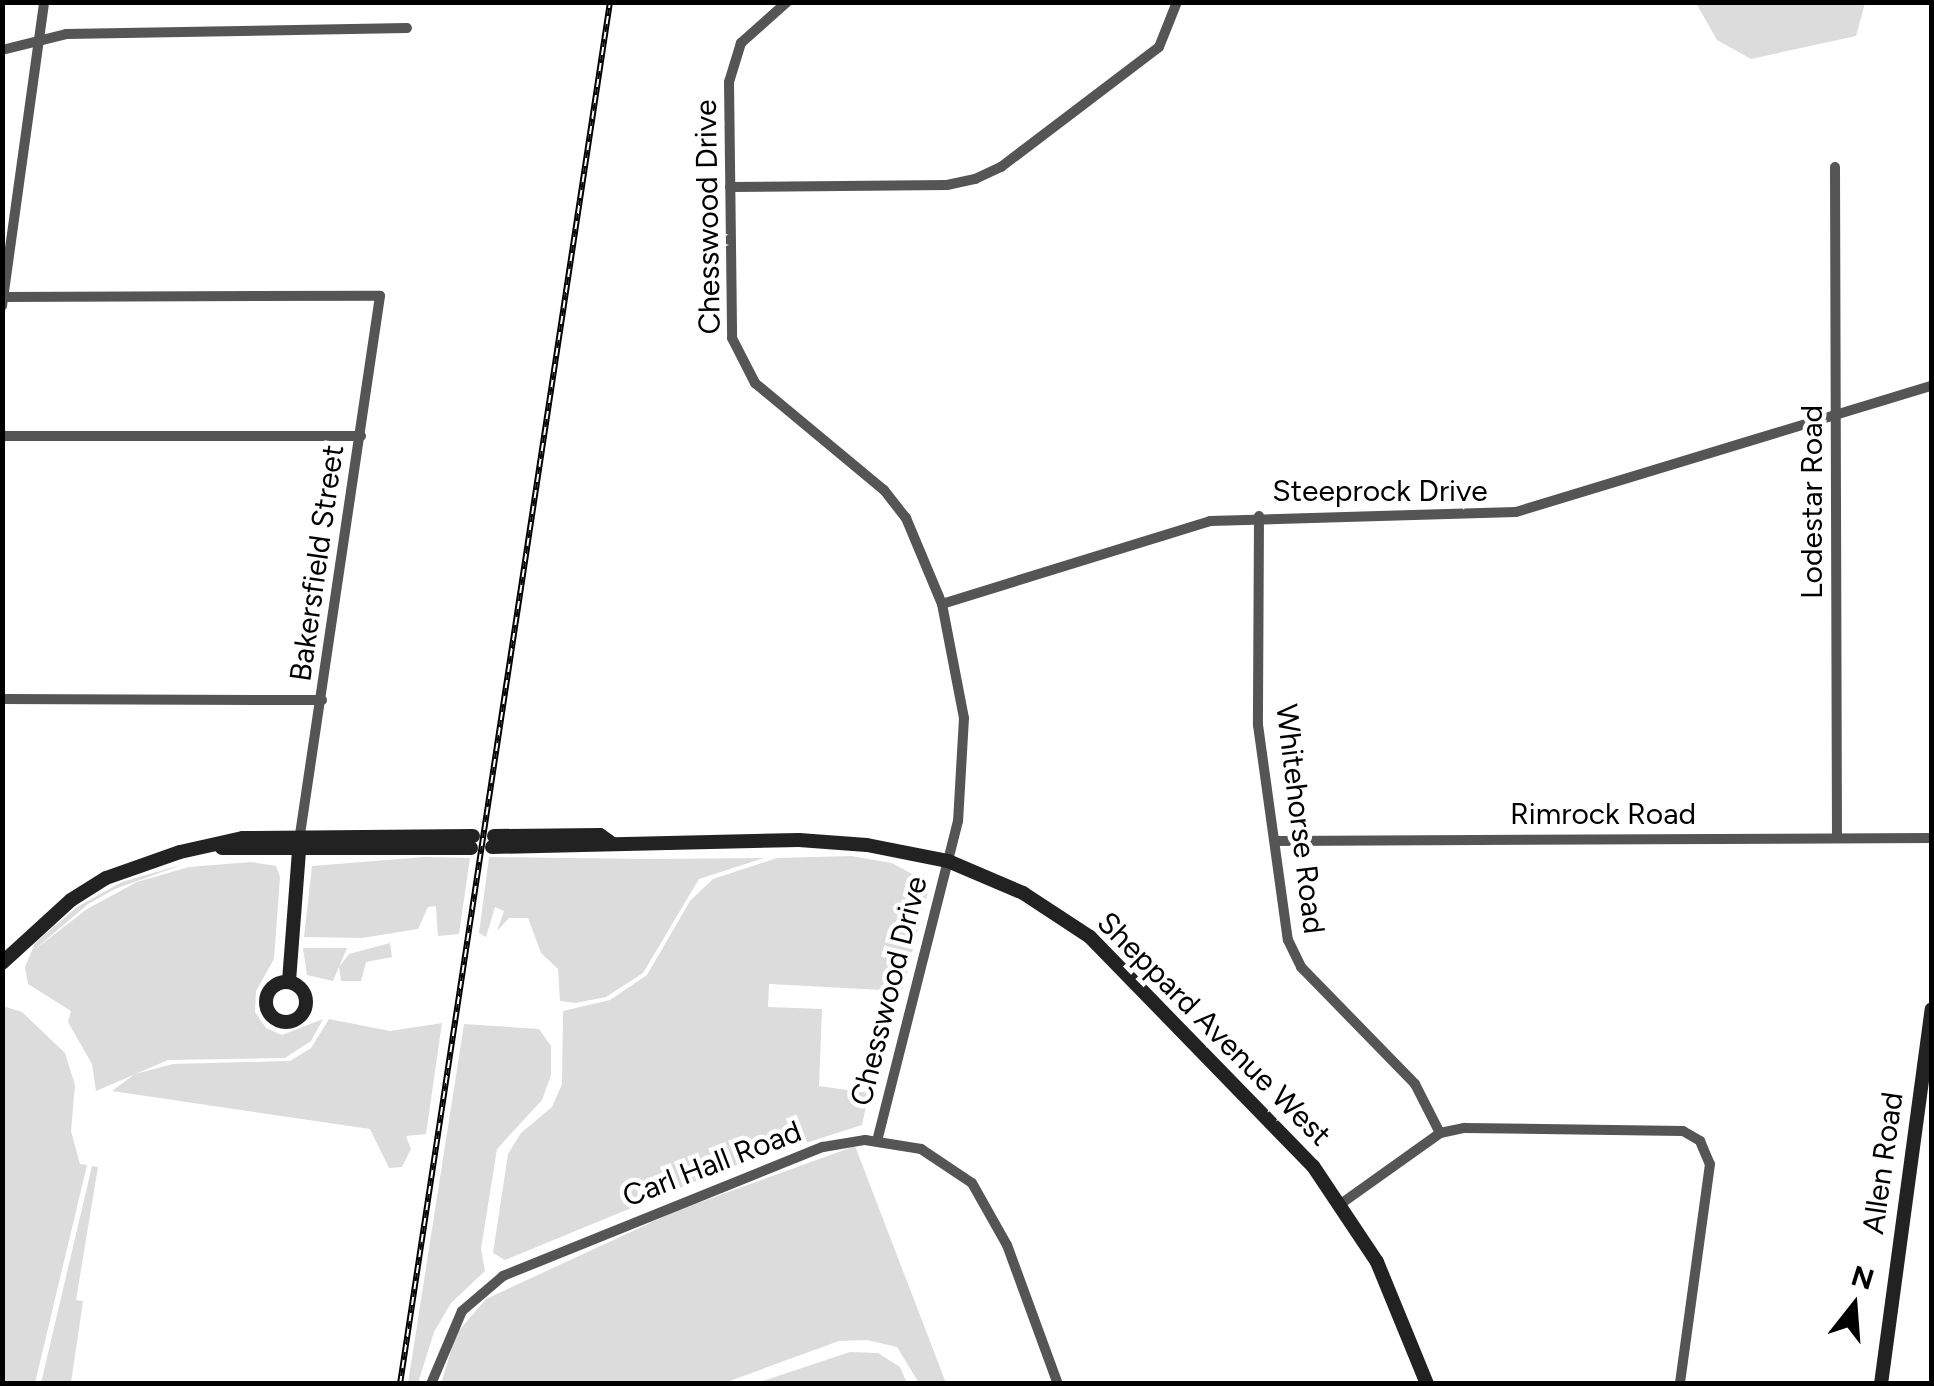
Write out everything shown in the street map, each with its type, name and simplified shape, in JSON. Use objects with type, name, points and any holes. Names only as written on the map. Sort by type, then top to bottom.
[{"type":"main road","name":"Sheppard Avenue West","points":[[493,842],[799,840],[948,862],[1023,893],[1090,938],[1278,1128],[1342,1203],[1377,1262],[1427,1384]]},
{"type":"main road","points":[[2,963],[40,926],[106,878],[142,862],[215,847],[472,842]]},
{"type":"main road","points":[[289,982],[299,843]]},
{"type":"main road","name":"Allen Road","points":[[1880,1384],[1932,1010]]},
{"type":"street","points":[[2,306],[43,43],[44,2]]},
{"type":"street","name":"Chesswood Drive","points":[[787,2],[756,27],[734,59],[728,307],[739,357],[755,383],[892,500],[913,532],[942,604],[966,745],[948,862],[876,1140]]},
{"type":"street","points":[[730,186],[946,185],[976,179],[1158,47],[1177,2]]},
{"type":"street","points":[[2,50],[43,43],[66,34],[407,28]]},
{"type":"street","name":"Lodestar Road","points":[[1835,168],[1837,838]]},
{"type":"street","name":"Bakersfield Street","points":[[3,297],[380,296],[299,843]]},
{"type":"street","name":"Steeprock Drive","points":[[942,604],[1196,524],[1259,516],[1500,516],[1932,386]]},
{"type":"street","points":[[2,436],[361,436]]},
{"type":"street","name":"Whitehorse Road","points":[[1259,516],[1258,725],[1294,958],[1415,1084],[1440,1134]]},
{"type":"street","points":[[2,699],[322,700]]},
{"type":"street","name":"Rimrock Road","points":[[1276,841],[1932,838]]},
{"type":"street","points":[[1342,1203],[1440,1134],[1600,1128],[1683,1131],[1700,1141],[1710,1164],[1680,1384]]},
{"type":"street","name":"Carl Hall Road","points":[[431,1384],[462,1311],[503,1276],[824,1147],[876,1140],[934,1154],[980,1193],[1008,1245],[1058,1384]]},
{"type":"shaded area","points":[[1696,3],[1865,3],[1856,36],[1751,59],[1717,40]]},
{"type":"shaded area","points":[[851,856],[892,863],[930,884],[902,991],[769,984],[768,1007],[822,1009],[819,1086],[869,1093],[862,1125],[731,1167],[505,1260],[493,1253],[508,1154],[521,1133],[552,1107],[562,1084],[563,1011],[610,1000],[647,975],[690,901],[713,879],[777,858]]},
{"type":"shaded area","points":[[425,857],[470,858],[459,934],[438,936],[436,906],[428,907],[418,929],[362,938],[304,937],[312,866]]},
{"type":"shaded area","points":[[489,857],[764,858],[699,879],[643,973],[606,997],[575,1003],[560,1001],[558,969],[541,953],[528,918],[509,918],[497,931],[504,911],[495,907],[486,937],[479,933]]},
{"type":"shaded area","points":[[251,862],[276,866],[280,877],[274,959],[256,991],[255,1012],[266,1028],[282,1035],[323,1019],[311,1041],[285,1058],[168,1060],[96,1091],[92,1064],[68,1022],[71,1011],[28,984],[25,967],[35,943],[77,907],[122,882],[184,864],[115,889],[88,904],[33,951],[87,909],[137,882],[189,867]]},
{"type":"shaded area","points":[[390,943],[392,957],[366,962],[361,981],[341,981],[339,967],[349,954]]},
{"type":"shaded area","points":[[303,948],[347,948],[333,981],[307,975]]},
{"type":"shaded area","points":[[3,1006],[22,1012],[65,1053],[75,1085],[71,1131],[80,1164],[87,1165],[35,1383],[3,1383]]},
{"type":"shaded area","points":[[329,1019],[390,1031],[442,1023],[426,1134],[406,1136],[411,1149],[402,1167],[389,1168],[370,1129],[112,1091],[135,1074],[173,1064],[290,1061],[311,1048]]},
{"type":"shaded area","points":[[464,1024],[539,1029],[551,1046],[551,1075],[542,1100],[497,1149],[481,1249],[485,1271],[451,1303],[434,1332],[418,1383],[408,1383]]},
{"type":"shaded area","points":[[855,1146],[946,1383],[919,1383],[897,1347],[867,1340],[839,1341],[724,1383],[441,1384],[456,1334],[486,1299],[676,1211]]},
{"type":"shaded area","points":[[92,1166],[98,1167],[76,1300],[83,1301],[71,1383],[41,1383]]},
{"type":"shaded area","points":[[850,1352],[878,1353],[900,1367],[907,1383],[757,1383]]},
{"type":"railway","points":[[400,1384],[610,2]]}]
